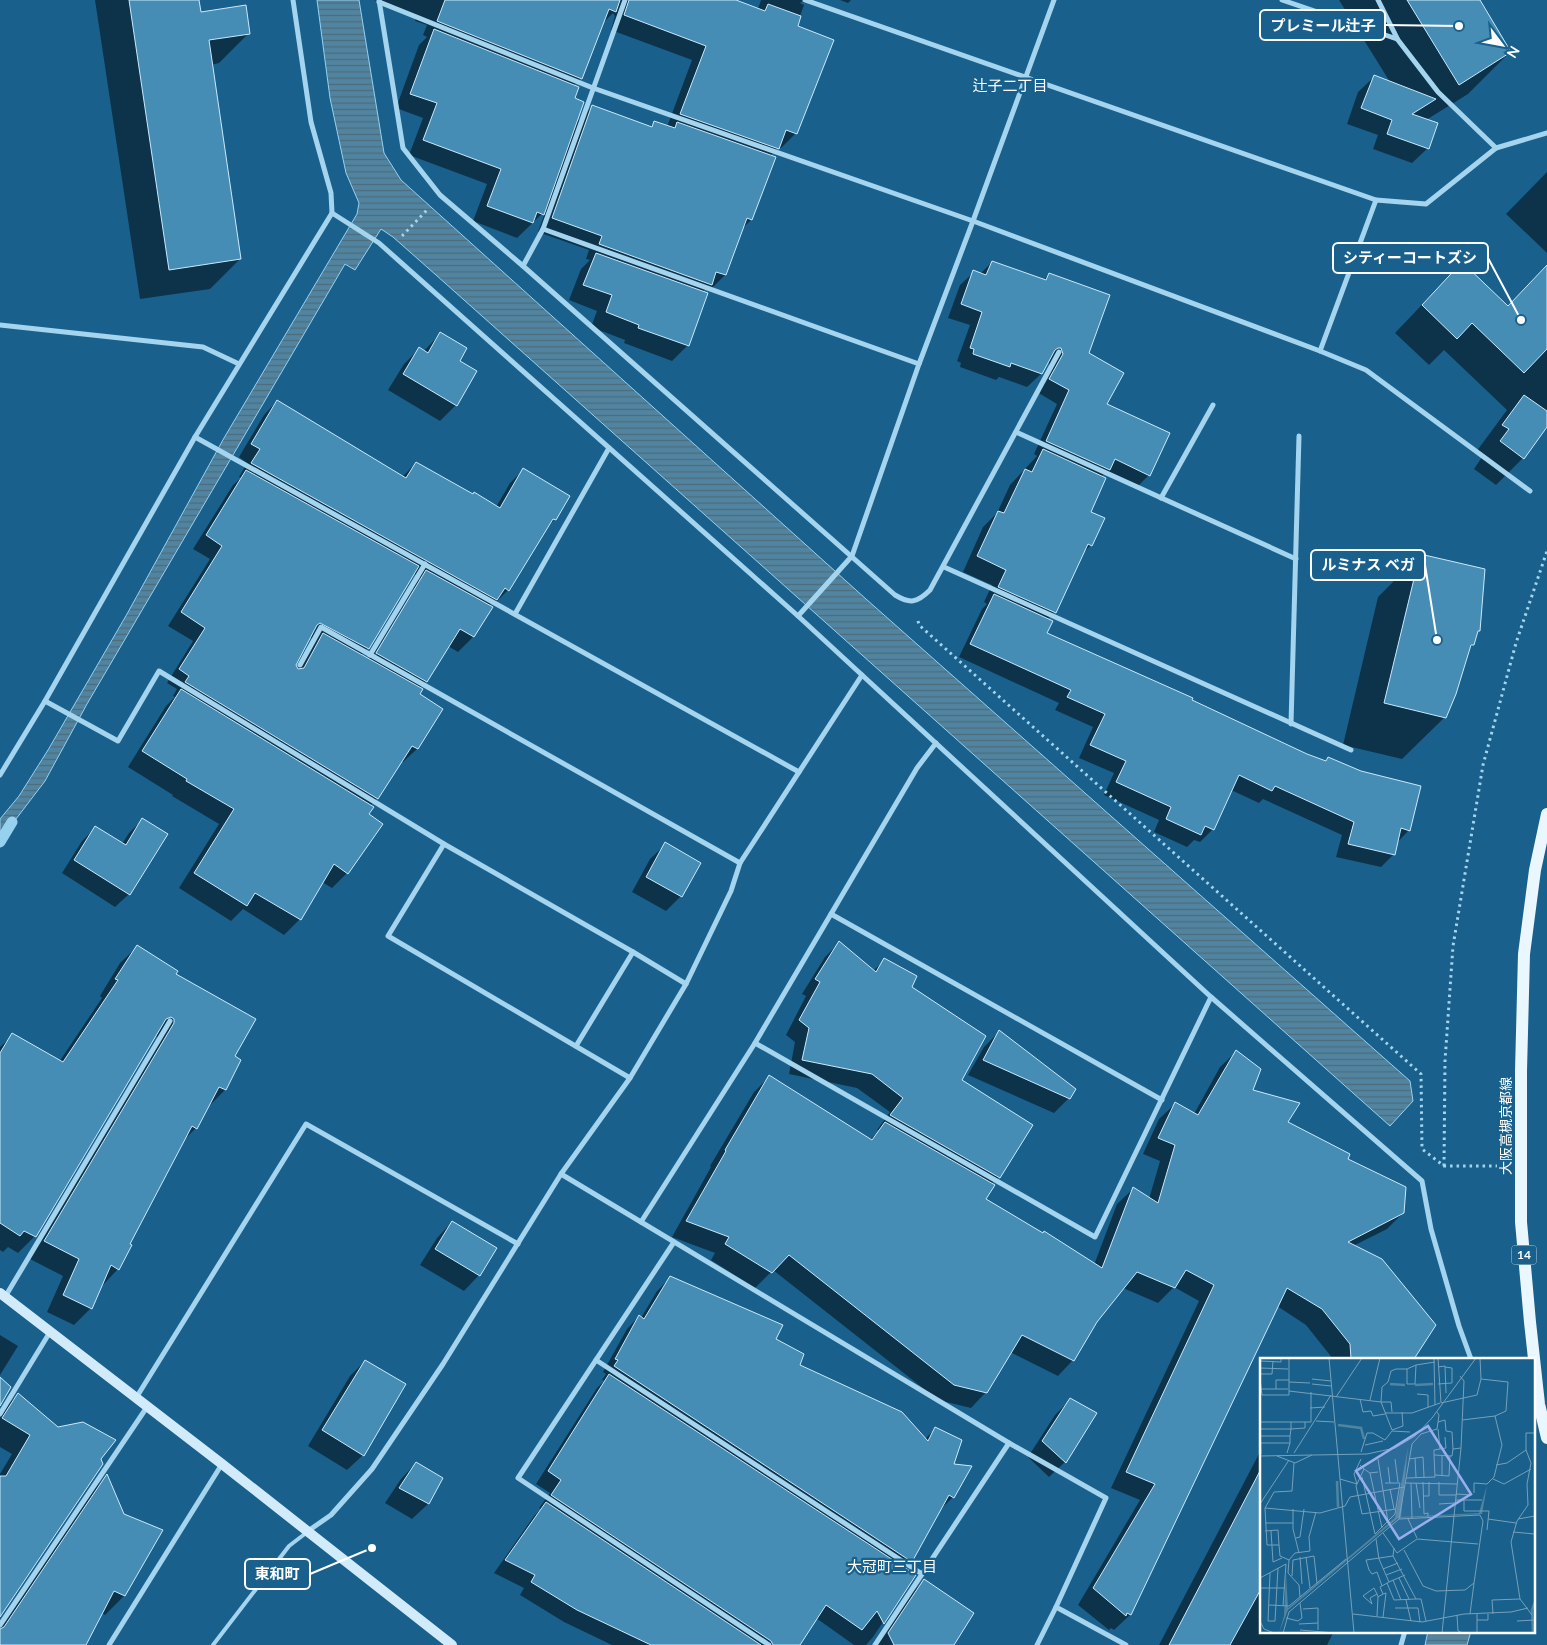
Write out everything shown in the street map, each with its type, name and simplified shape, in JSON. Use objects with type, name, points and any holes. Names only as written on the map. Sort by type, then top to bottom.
[{"type":"main road","name":"大阪高槻京都線","points":[[1534,1358],[1521,1222],[1520,1071],[1524,954],[1535,870],[1547,814]]},
{"type":"main road","name":"大阪高槻京都線","points":[[1534,1358],[1538,1395],[1547,1438]]},
{"type":"street","points":[[0,775],[45,701],[239,364],[332,213],[332,193],[311,122],[293,0]]},
{"type":"street","points":[[523,266],[543,229],[625,0]]},
{"type":"street","points":[[805,0],[1376,200],[1426,204],[1496,148],[1547,133]]},
{"type":"street","points":[[798,616],[852,556],[919,364],[1054,0]]},
{"type":"street","points":[[1282,0],[1398,40]]},
{"type":"street","points":[[1378,0],[1398,40],[1438,92],[1496,148]]},
{"type":"street","points":[[379,1],[593,88],[973,221],[1366,370],[1530,490]]},
{"type":"street","points":[[379,1],[403,148],[440,195],[895,595],[904,600],[913,602],[923,598],[930,590],[1059,352]]},
{"type":"street","points":[[1320,351],[1376,200]]},
{"type":"street","points":[[332,213],[379,243],[798,616],[1211,997],[1422,1181],[1431,1229],[1459,1326],[1471,1358]]},
{"type":"street","points":[[543,229],[919,364]]},
{"type":"street","points":[[0,325],[203,347],[239,364]]},
{"type":"street","points":[[1162,498],[1213,405]]},
{"type":"street","points":[[1016,432],[1296,559]]},
{"type":"street","points":[[1291,724],[1299,436]]},
{"type":"street","points":[[196,437],[799,772]]},
{"type":"street","points":[[514,614],[608,448]]},
{"type":"street","points":[[370,655],[425,564]]},
{"type":"street","points":[[944,567],[1351,750]]},
{"type":"street","points":[[300,665],[321,628],[740,863]]},
{"type":"street","points":[[45,701],[118,741],[159,671],[444,844],[686,984]]},
{"type":"street","points":[[308,1531],[331,1515],[372,1470],[443,1364],[561,1174],[630,1078],[686,984],[731,891],[740,863],[862,675]]},
{"type":"street","points":[[641,1222],[755,1043],[917,768],[936,744]]},
{"type":"street","points":[[444,844],[388,936],[630,1078]]},
{"type":"street","points":[[832,914],[1162,1100]]},
{"type":"street","points":[[576,1046],[633,952]]},
{"type":"street","points":[[755,1043],[1095,1237],[1211,997]]},
{"type":"street","points":[[170,1021],[2,1295],[222,1464],[452,1645]]},
{"type":"street","points":[[136,1398],[306,1124],[518,1244]]},
{"type":"street","points":[[561,1174],[1009,1443],[1106,1498],[1038,1645]]},
{"type":"street","points":[[674,1242],[518,1478],[769,1645]]},
{"type":"street","points":[[0,1414],[50,1332]]},
{"type":"street","points":[[596,1360],[922,1574]]},
{"type":"street","points":[[0,1625],[147,1407]]},
{"type":"street","points":[[875,1645],[1009,1443]]},
{"type":"street","points":[[109,1645],[222,1464]]},
{"type":"street","points":[[1056,1608],[1126,1645]]},
{"type":"street","points":[[1401,1645],[1405,1632]]},
{"type":"lane","points":[[213,1645],[289,1546],[308,1531]]},
{"type":"path","points":[[401,237],[433,203]]},
{"type":"path","points":[[1444,1166],[1444,1061],[1453,946],[1483,765],[1516,643],[1547,551]]},
{"type":"path","points":[[913,602],[919,625],[1421,1074],[1422,1149],[1444,1166],[1498,1166]]},
{"type":"water","points":[[317,0],[359,0],[384,153],[401,180],[866,599],[1410,1081],[1413,1101],[1390,1126],[436,275],[393,237],[381,229],[355,270],[345,264],[87,704],[45,781],[0,840],[0,819],[19,796],[48,750],[127,614],[224,438],[357,214],[359,203],[346,173],[330,98]]},
{"type":"water","points":[[1428,1632],[1471,1632],[1467,1645],[1425,1645]]},
{"type":"building","points":[[129,0],[199,0],[201,12],[246,5],[250,34],[209,40],[241,259],[169,270]]},
{"type":"building","points":[[445,0],[620,0],[616,12],[609,9],[582,79],[437,21]]},
{"type":"building","points":[[629,0],[736,0],[765,11],[768,4],[801,16],[798,26],[834,40],[797,134],[786,130],[779,149],[680,114],[706,46],[624,15]]},
{"type":"building","points":[[1407,0],[1480,0],[1511,52],[1459,85]]},
{"type":"building","points":[[434,29],[579,87],[575,98],[584,102],[544,215],[537,212],[533,223],[487,206],[501,169],[423,140],[437,103],[410,94]]},
{"type":"building","points":[[1374,75],[1436,99],[1412,114],[1438,123],[1429,149],[1387,134],[1392,120],[1361,108]]},
{"type":"building","points":[[592,105],[652,127],[654,121],[675,128],[677,122],[776,157],[752,220],[747,218],[726,275],[716,272],[712,285],[599,244],[602,236],[552,218]]},
{"type":"building","points":[[596,253],[708,293],[689,346],[638,328],[639,325],[606,312],[612,295],[583,285]]},
{"type":"building","points":[[992,261],[1046,280],[1049,273],[1110,295],[1089,353],[1124,373],[1107,404],[1170,433],[1150,476],[1115,459],[1110,470],[1046,441],[1069,390],[1049,379],[1063,354],[1061,348],[1055,350],[1042,374],[1011,363],[1010,367],[973,354],[974,349],[970,348],[982,312],[961,304],[973,270],[986,275]]},
{"type":"building","points":[[1462,262],[1508,306],[1547,265],[1547,349],[1524,373],[1472,323],[1457,339],[1422,305]]},
{"type":"building","points":[[440,332],[467,348],[460,361],[477,371],[457,406],[403,374],[419,347],[428,353]]},
{"type":"building","points":[[1524,395],[1547,411],[1547,427],[1524,459],[1500,441],[1509,429],[1502,425]]},
{"type":"building","points":[[277,400],[406,478],[416,462],[473,494],[474,492],[500,508],[523,468],[570,496],[556,520],[553,519],[509,591],[505,588],[497,600],[251,463],[260,449],[251,444]]},
{"type":"building","points":[[1043,449],[1106,478],[1091,512],[1105,518],[1092,546],[1088,544],[1056,613],[998,587],[1006,570],[977,556],[998,511],[1004,513],[1025,469],[1032,472]]},
{"type":"building","points":[[246,470],[419,566],[369,649],[320,623],[317,625],[296,665],[298,669],[304,668],[323,633],[423,689],[420,694],[443,709],[418,749],[412,746],[378,799],[185,682],[189,676],[179,669],[205,628],[181,612],[222,546],[206,535]]},
{"type":"building","points":[[1420,554],[1485,569],[1480,631],[1478,631],[1474,645],[1471,645],[1456,694],[1446,718],[1384,703]]},
{"type":"building","points":[[426,570],[493,607],[474,637],[460,629],[427,682],[376,653]]},
{"type":"building","points":[[994,594],[1053,621],[1047,633],[1193,698],[1192,700],[1307,754],[1326,761],[1328,757],[1361,771],[1421,786],[1410,831],[1401,828],[1395,855],[1348,844],[1354,822],[1275,786],[1272,791],[1239,775],[1214,830],[1205,826],[1201,835],[1166,819],[1171,807],[1116,782],[1126,761],[1090,745],[1105,714],[1067,697],[1071,690],[970,644]]},
{"type":"building","points":[[181,689],[374,807],[369,814],[383,824],[348,874],[334,864],[301,920],[255,893],[247,906],[194,873],[234,809],[186,781],[187,779],[142,751]]},
{"type":"building","points":[[142,818],[168,834],[130,895],[74,860],[95,826],[126,845]]},
{"type":"building","points":[[665,842],[701,863],[682,897],[646,877]]},
{"type":"building","points":[[839,941],[876,972],[884,958],[917,976],[912,987],[986,1036],[962,1080],[1033,1125],[1000,1178],[890,1115],[903,1098],[872,1074],[802,1060],[809,1028],[799,1020],[820,982],[815,979]]},
{"type":"building","points":[[137,945],[178,971],[176,974],[256,1019],[235,1056],[241,1060],[226,1090],[219,1087],[197,1129],[192,1126],[130,1244],[132,1245],[119,1270],[111,1265],[92,1309],[63,1295],[79,1259],[44,1241],[174,1023],[174,1019],[171,1017],[166,1019],[36,1237],[24,1231],[20,1236],[0,1223],[0,1053],[12,1033],[63,1062],[118,980],[115,979]]},
{"type":"building","points":[[999,1030],[1076,1089],[1070,1099],[983,1060]]},
{"type":"building","points":[[1236,1050],[1261,1069],[1253,1090],[1300,1103],[1288,1122],[1350,1154],[1348,1159],[1406,1187],[1404,1213],[1348,1242],[1382,1259],[1436,1325],[1415,1358],[1351,1358],[1350,1344],[1322,1309],[1287,1288],[1131,1615],[1127,1613],[1126,1616],[1093,1588],[1155,1484],[1126,1472],[1214,1285],[1186,1270],[1175,1288],[1137,1272],[1097,1322],[1074,1361],[1022,1335],[987,1393],[954,1385],[789,1255],[772,1273],[725,1244],[729,1237],[686,1221],[769,1075],[872,1140],[885,1122],[995,1185],[986,1199],[1043,1233],[1044,1231],[1102,1268],[1133,1187],[1158,1203],[1175,1145],[1158,1138],[1175,1102],[1198,1115]]},
{"type":"building","points":[[452,1221],[497,1248],[480,1276],[435,1249]]},
{"type":"building","points":[[670,1276],[783,1325],[776,1339],[804,1354],[800,1365],[902,1412],[928,1441],[935,1427],[962,1440],[954,1464],[972,1466],[954,1498],[949,1495],[912,1562],[614,1366],[618,1360],[615,1359],[639,1315],[644,1319]]},
{"type":"building","points":[[365,1360],[406,1384],[364,1456],[322,1430]]},
{"type":"building","points":[[609,1374],[916,1575],[884,1624],[877,1611],[862,1630],[826,1605],[800,1645],[773,1645],[771,1641],[551,1495],[561,1480],[548,1471]]},
{"type":"building","points":[[0,1377],[11,1387],[0,1406]]},
{"type":"building","points":[[18,1393],[58,1427],[83,1422],[116,1440],[101,1459],[103,1464],[0,1617],[0,1476],[6,1476],[30,1435],[2,1418]]},
{"type":"building","points":[[1070,1398],[1097,1413],[1066,1463],[1042,1441]]},
{"type":"building","points":[[416,1462],[443,1478],[429,1504],[399,1488]]},
{"type":"building","points":[[1260,1471],[1260,1591],[1230,1645],[1169,1645]]},
{"type":"building","points":[[107,1474],[124,1514],[163,1530],[125,1596],[114,1591],[86,1645],[0,1645],[0,1629],[4,1627]]},
{"type":"building","points":[[546,1502],[761,1645],[651,1645],[577,1610],[531,1582],[535,1575],[505,1560]]},
{"type":"building","points":[[924,1579],[974,1613],[954,1645],[894,1645],[888,1633]]},
{"type":"waterway","points":[[0,842],[12,822]]},
{"type":"place","name":"プレミール辻子","points":[[1459,26]]},
{"type":"place","name":"シティーコートズシ","points":[[1521,320]]},
{"type":"place","name":"ルミナス ベガ","points":[[1437,640]]},
{"type":"place","name":"東和町","points":[[372,1548]]},
{"type":"district","name":"辻子二丁目","points":[[1010,86]]},
{"type":"district","name":"大冠町三丁目","points":[[892,1567]]}]
